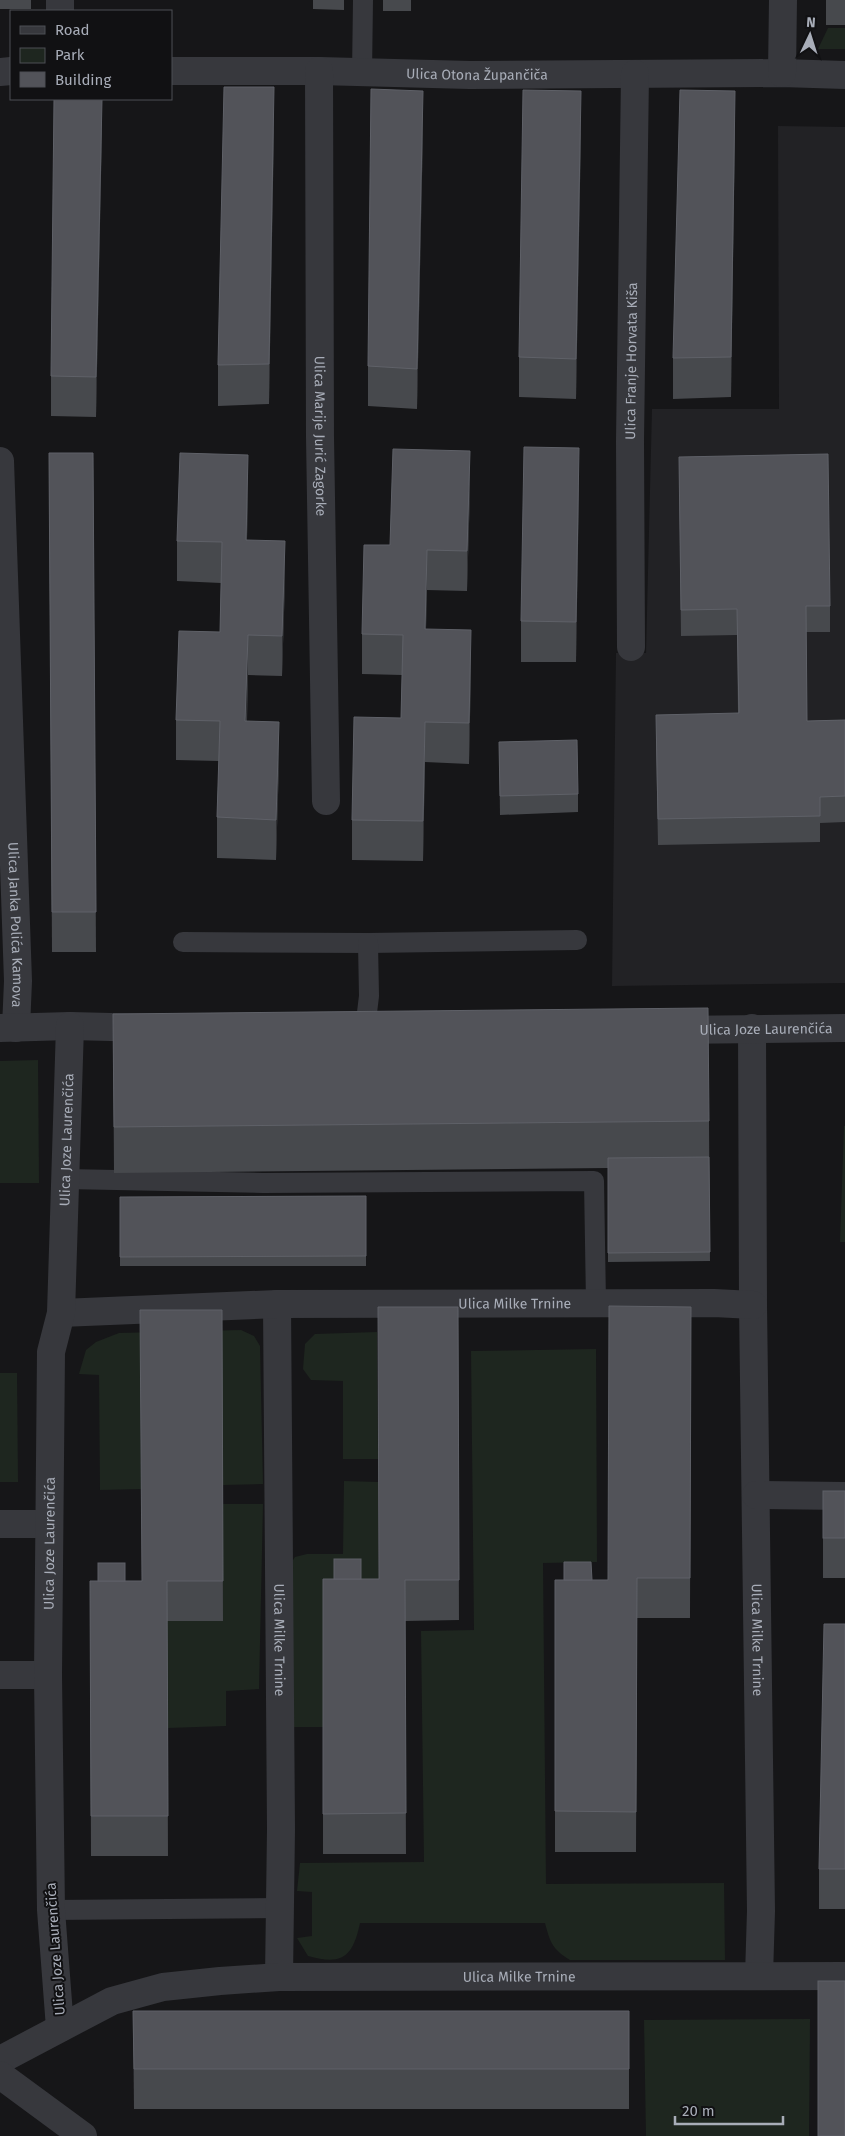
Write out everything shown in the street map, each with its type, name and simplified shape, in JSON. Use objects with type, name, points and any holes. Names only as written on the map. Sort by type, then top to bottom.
[{"type":"street","points":[[782,73],[783,0]]},
{"type":"street","name":"Ulica Otona Župančiča","points":[[172,70],[470,75],[782,73],[845,75]]},
{"type":"street","name":"Ulica Marije Jurić Zagorke","points":[[320,71],[320,437],[326,801]]},
{"type":"street","name":"Ulica Franje Horvata Kiša","points":[[631,647],[630,441],[635,74]]},
{"type":"street","name":"Ulica Janka Polića Kamova","points":[[0,461],[18,981],[8,1028]]},
{"type":"street","points":[[8,1028],[70,1026],[176,1028]]},
{"type":"street","name":"Ulica Joze Laurenčića","points":[[60,2028],[51,1910],[48,1675],[49,1524],[51,1352],[60,1313],[70,1026]]},
{"type":"street","name":"Ulica Milke Trnine","points":[[752,1028],[753,1305],[761,1891],[759,1976]]},
{"type":"street","name":"Ulica Joze Laurenčića","points":[[647,1030],[845,1028]]},
{"type":"street","points":[[337,1030],[395,1030]]},
{"type":"street","name":"Ulica Milke Trnine","points":[[60,1313],[277,1304],[714,1303],[753,1305]]},
{"type":"street","name":"Ulica Milke Trnine","points":[[277,1304],[279,1978]]},
{"type":"street","points":[[756,1496],[845,1496]]},
{"type":"street","points":[[0,1524],[49,1524]]},
{"type":"street","points":[[0,1675],[48,1675]]},
{"type":"street","name":"Ulica Milke Trnine","points":[[0,2060],[112,2001],[163,1987],[220,1980],[279,1978],[845,1976]]},
{"type":"street","points":[[0,2075],[83,2136]]},
{"type":"lane","points":[[362,74],[363,0]]},
{"type":"lane","points":[[183,942],[368,944],[577,940]]},
{"type":"lane","points":[[365,1029],[369,996],[368,944]]},
{"type":"lane","points":[[65,1179],[264,1183],[594,1181],[596,1303]]},
{"type":"lane","points":[[51,1910],[280,1908]]},
{"type":"shaded area","points":[[778,126],[845,127],[845,983],[612,986],[616,653],[646,653],[652,409],[779,409]]},
{"type":"green space","points":[[828,28],[845,28],[845,49],[818,49]]},
{"type":"green space","points":[[38,1060],[39,1183],[0,1183],[0,1061]]},
{"type":"green space","points":[[844,1126],[845,1242],[840,1242]]},
{"type":"green space","points":[[241,1330],[254,1336],[260,1346],[263,1484],[223,1485],[140,1350],[141,1489],[100,1490],[99,1375],[79,1374],[86,1350],[96,1342],[119,1333]]},
{"type":"green space","points":[[377,1332],[378,1459],[343,1459],[343,1381],[311,1380],[303,1369],[305,1344],[315,1334]]},
{"type":"green space","points":[[596,1349],[597,1562],[543,1563],[546,1884],[724,1883],[725,1960],[570,1960],[555,1948],[548,1935],[545,1923],[360,1923],[354,1943],[350,1951],[344,1956],[330,1960],[308,1956],[297,1938],[312,1936],[312,1892],[297,1891],[300,1863],[424,1862],[421,1631],[474,1630],[471,1351]]},
{"type":"green space","points":[[0,1373],[17,1373],[18,1482],[0,1482]]},
{"type":"green space","points":[[344,1481],[378,1482],[379,1619],[323,1727],[290,1727],[288,1568],[295,1557],[307,1554],[343,1554]]},
{"type":"green space","points":[[223,1504],[263,1504],[259,1689],[226,1691],[226,1726],[168,1728],[167,1621],[223,1621]]},
{"type":"green space","points":[[810,2019],[809,2136],[646,2136],[644,2020]]},
{"type":"building","points":[[224,87],[274,87],[269,364],[218,365]]},
{"type":"building","points":[[371,89],[423,91],[417,369],[368,366]]},
{"type":"building","points":[[523,90],[581,91],[576,359],[519,357]]},
{"type":"building","points":[[680,90],[735,91],[731,357],[673,358]]},
{"type":"building","points":[[54,100],[102,100],[96,377],[51,376]]},
{"type":"building","points":[[524,447],[579,448],[576,622],[521,621]]},
{"type":"building","points":[[393,449],[470,451],[467,551],[427,550],[425,629],[471,630],[469,723],[425,722],[423,821],[352,820],[354,717],[401,718],[403,635],[362,634],[364,545],[390,545]]},
{"type":"building","points":[[49,453],[93,453],[96,912],[52,912]]},
{"type":"building","points":[[180,453],[248,455],[246,540],[285,541],[282,636],[248,635],[245,721],[279,722],[276,820],[217,817],[220,721],[176,720],[179,631],[220,632],[222,542],[177,541]]},
{"type":"building","points":[[828,454],[830,606],[806,606],[807,721],[845,720],[845,796],[820,797],[820,816],[658,819],[656,715],[739,713],[737,609],[681,610],[679,457]]},
{"type":"building","points":[[577,740],[578,794],[500,796],[499,742]]},
{"type":"building","points":[[708,1008],[709,1121],[114,1127],[113,1014]]},
{"type":"building","points":[[709,1157],[710,1252],[608,1253],[608,1158]]},
{"type":"building","points":[[366,1196],[366,1256],[120,1257],[120,1197]]},
{"type":"building","points":[[609,1306],[691,1307],[690,1578],[637,1578],[636,1812],[555,1811],[555,1580],[608,1580]]},
{"type":"building","points":[[378,1307],[458,1307],[459,1580],[405,1580],[406,1813],[323,1814],[323,1579],[379,1579]]},
{"type":"building","points":[[140,1310],[222,1310],[223,1581],[167,1581],[168,1816],[91,1816],[90,1581],[142,1581]]},
{"type":"building","points":[[823,1491],[845,1491],[845,1538],[823,1538]]},
{"type":"building","points":[[334,1559],[361,1559],[361,1579],[334,1579]]},
{"type":"building","points":[[564,1562],[591,1562],[592,1580],[564,1580]]},
{"type":"building","points":[[98,1563],[125,1563],[125,1581],[98,1581]]},
{"type":"building","points":[[824,1624],[845,1624],[845,1869],[819,1869]]},
{"type":"building","points":[[818,1981],[845,1981],[845,2136],[818,2136]]},
{"type":"building","points":[[133,2011],[629,2011],[629,2069],[134,2069]]}]
